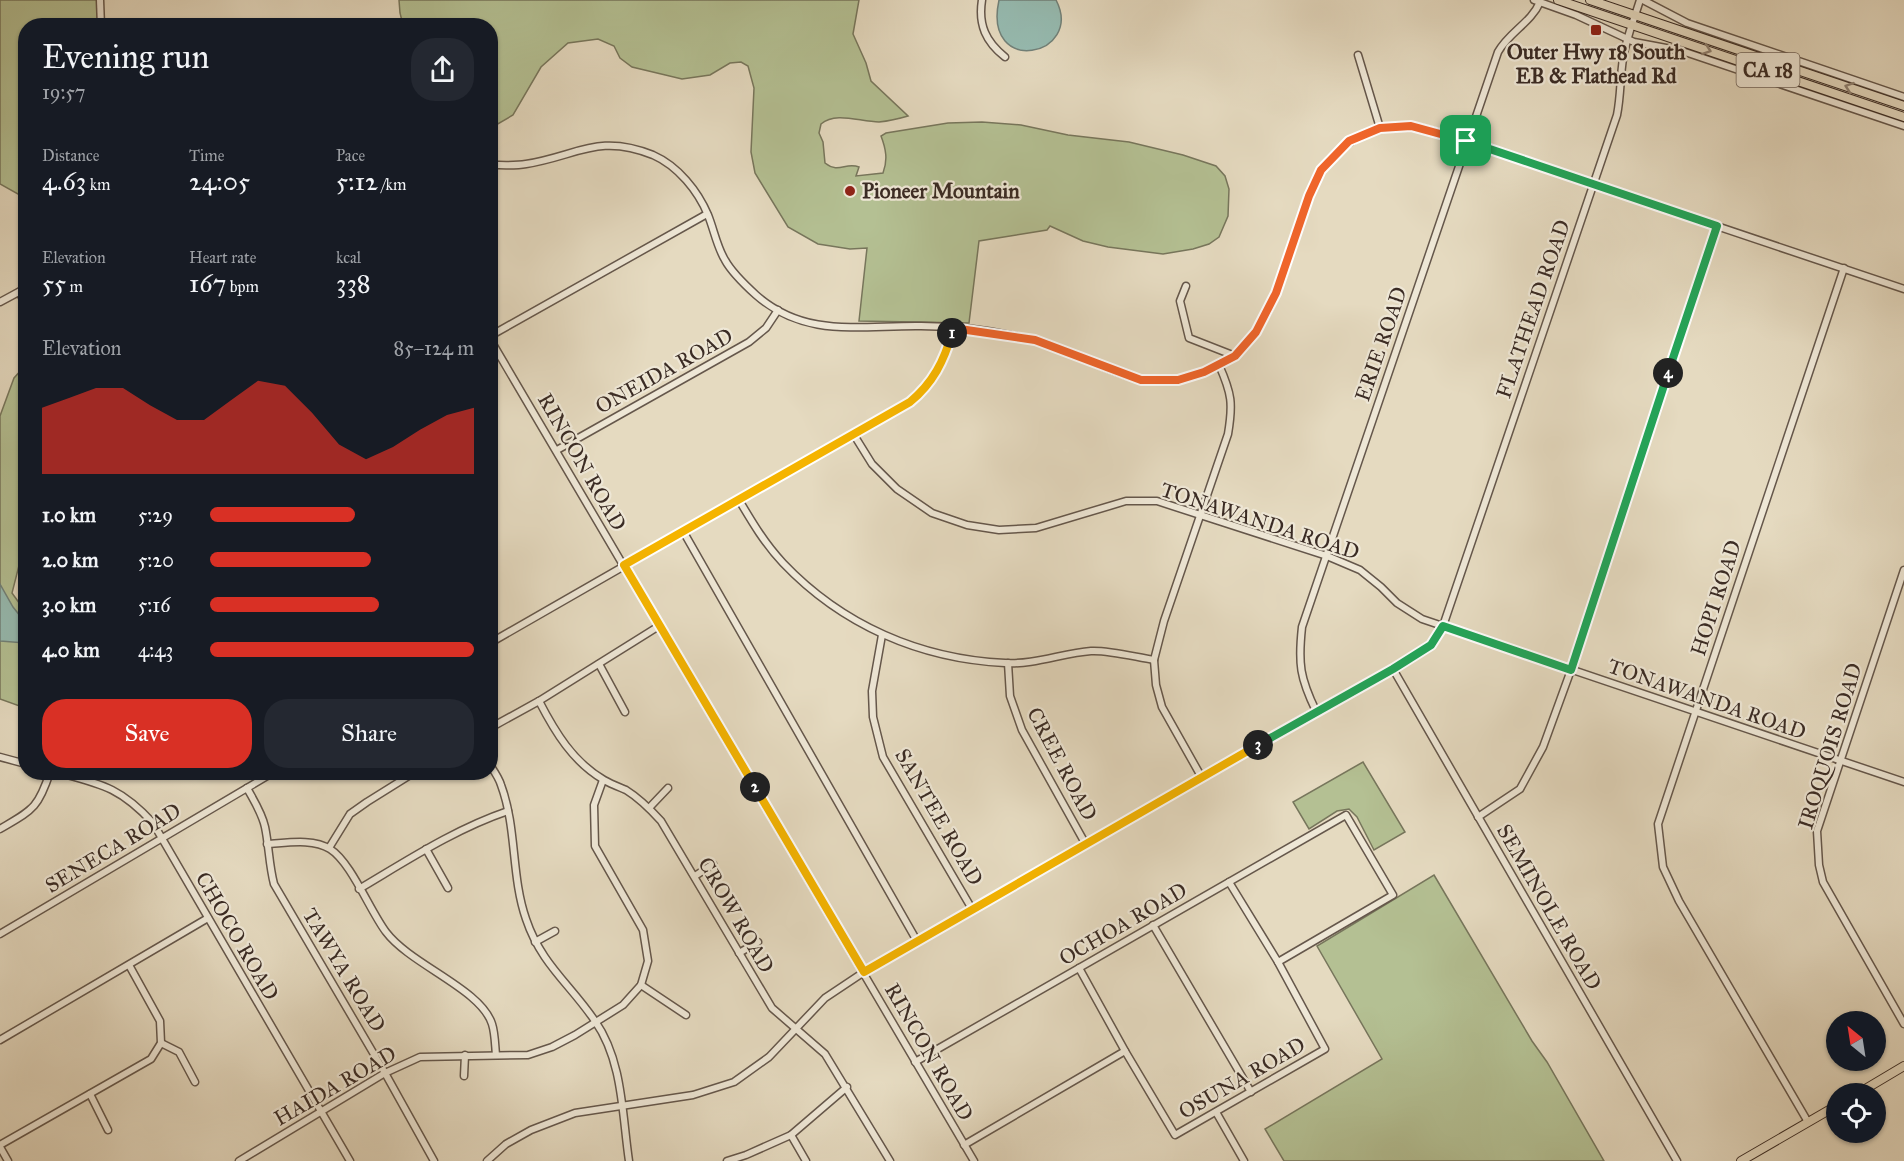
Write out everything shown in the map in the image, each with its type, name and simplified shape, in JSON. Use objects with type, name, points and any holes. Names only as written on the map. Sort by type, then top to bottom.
[{"type":"main road","name":"CA 18","points":[[1558,0],[1904,117]]},
{"type":"main road","name":"CA 18","points":[[1590,0],[1904,106]]},
{"type":"main road","points":[[1875,1083],[1904,1066]]},
{"type":"main road","points":[[1741,1161],[1826,1112]]},
{"type":"street","points":[[100,0],[101,18]]},
{"type":"street","points":[[982,0],[980,12],[982,26],[993,47],[1005,57]]},
{"type":"street","points":[[1641,0],[1687,23],[1904,97]]},
{"type":"street","name":"FLATHEAD ROAD","points":[[487,1161],[506,1144],[574,1113],[693,1095],[734,1082],[769,1057],[825,998],[864,972],[1085,843],[1393,669],[1431,645],[1443,626],[1617,115],[1621,94],[1622,62],[1631,25],[1641,0]]},
{"type":"street","points":[[1537,1],[1576,15],[1627,39],[1682,51],[1904,126]]},
{"type":"street","name":"ERIE ROAD","points":[[1316,711],[1304,687],[1299,658],[1302,627],[1498,52],[1505,40],[1533,15],[1537,1]]},
{"type":"street","points":[[1358,55],[1380,128]]},
{"type":"street","points":[[498,165],[525,164],[605,144],[633,148],[657,156],[676,170],[696,191],[724,259],[738,277],[758,296],[778,310],[799,320],[830,328],[921,326],[953,328],[1035,340],[1141,380],[1178,380],[1219,366],[1235,356],[1256,332],[1276,293],[1309,196],[1321,170],[1349,141],[1380,128],[1411,126],[1466,141],[1904,289]]},
{"type":"street","points":[[498,332],[707,214]]},
{"type":"street","points":[[1478,817],[1504,802],[1520,789],[1543,747],[1571,670],[1717,226]]},
{"type":"street","name":"HOPI ROAD","points":[[1808,1122],[1679,901],[1663,867],[1658,824],[1844,268]]},
{"type":"street","points":[[1186,286],[1180,301],[1189,338],[1235,356]]},
{"type":"street","points":[[0,302],[18,293]]},
{"type":"street","name":"ONEIDA ROAD","points":[[556,450],[749,342],[766,328],[778,310]]},
{"type":"street","points":[[498,639],[910,402],[925,389],[940,368],[953,328]]},
{"type":"street","name":"RINCON ROAD","points":[[498,351],[974,1161]]},
{"type":"street","points":[[1202,778],[1162,707],[1156,685],[1154,660],[1164,621],[1228,434],[1233,406],[1228,384],[1219,366]]},
{"type":"street","name":"TONAWANDA ROAD","points":[[854,435],[872,464],[897,489],[932,513],[967,525],[999,530],[1036,528],[1126,501],[1157,501],[1327,556],[1360,570],[1397,603],[1422,619],[1904,782]]},
{"type":"street","points":[[739,500],[756,530],[782,562],[822,599],[882,635],[927,651],[1008,663],[1092,651],[1154,660]]},
{"type":"street","points":[[683,531],[917,941]]},
{"type":"street","name":"IROQUOIS ROAD","points":[[1904,570],[1817,831],[1819,865],[1823,882],[1904,1023]]},
{"type":"street","points":[[498,724],[659,626]]},
{"type":"street","name":"SANTEE ROAD","points":[[882,635],[872,691],[873,717],[883,757],[972,909]]},
{"type":"street","name":"CREE ROAD","points":[[1008,663],[1010,696],[1022,730],[1085,843]]},
{"type":"street","points":[[598,664],[626,712]]},
{"type":"street","name":"SEMINOLE ROAD","points":[[1393,669],[1677,1161]]},
{"type":"street","name":"CROW ROAD","points":[[538,701],[554,731],[574,756],[603,780],[628,792],[649,808],[661,821],[772,1008],[825,1054],[890,1161]]},
{"type":"street","points":[[0,757],[18,762]]},
{"type":"street","points":[[498,779],[508,811],[514,846],[516,880],[525,918],[549,966],[596,1021],[615,1062],[629,1161]]},
{"type":"street","points":[[0,829],[30,812],[43,795],[48,780]]},
{"type":"street","name":"CHOCO ROAD","points":[[85,780],[119,793],[136,805],[153,823],[350,1161]]},
{"type":"street","name":"SENECA ROAD","points":[[0,934],[260,780]]},
{"type":"street","points":[[329,848],[350,814],[402,780]]},
{"type":"street","points":[[603,780],[594,806],[595,846],[643,930],[648,961],[642,985],[686,1015]]},
{"type":"street","name":"TAWYA ROAD","points":[[247,788],[258,807],[265,826],[268,863],[274,884],[386,1073],[434,1161]]},
{"type":"street","points":[[649,808],[668,788]]},
{"type":"street","points":[[359,889],[477,822],[508,811]]},
{"type":"street","name":"OCHOA ROAD","points":[[915,1062],[1346,815],[1393,895],[1278,962]]},
{"type":"street","points":[[267,844],[295,842],[314,844],[329,848],[341,858],[378,922],[394,943],[479,1002],[492,1023],[496,1055]]},
{"type":"street","points":[[426,849],[448,888]]},
{"type":"street","points":[[695,876],[713,864]]},
{"type":"street","points":[[1229,882],[1278,962]]},
{"type":"street","points":[[0,1040],[208,918]]},
{"type":"street","points":[[1153,926],[1251,1092]]},
{"type":"street","points":[[535,942],[555,931]]},
{"type":"street","points":[[739,953],[758,942]]},
{"type":"street","name":"OSUNA ROAD","points":[[1125,1050],[1175,1135],[1326,1049],[1278,962]]},
{"type":"street","points":[[8,1161],[0,1146],[151,1059],[161,1043],[160,1021],[129,965]]},
{"type":"street","points":[[964,1144],[1125,1050],[1079,968]]},
{"type":"street","name":"HAIDA ROAD","points":[[239,1161],[386,1073],[420,1057],[536,1053],[575,1035],[623,1005],[642,985]]},
{"type":"street","points":[[161,1043],[178,1052],[195,1082]]},
{"type":"street","points":[[464,1076],[465,1055]]},
{"type":"street","points":[[727,1161],[791,1135],[847,1088]]},
{"type":"street","points":[[90,1094],[108,1130]]},
{"type":"street","points":[[1216,1112],[1244,1161]]},
{"type":"street","points":[[791,1135],[806,1161]]},
{"type":"green space","points":[[0,0],[97,0],[98,18],[18,18],[18,194],[0,184]]},
{"type":"green space","points":[[399,0],[859,0],[853,34],[871,81],[908,116],[879,122],[848,118],[827,120],[821,124],[819,133],[823,142],[825,163],[830,166],[834,168],[859,167],[856,176],[883,173],[886,154],[881,136],[886,133],[948,123],[982,122],[1021,125],[1068,135],[1129,142],[1183,155],[1216,166],[1225,176],[1229,189],[1228,216],[1219,237],[1209,244],[1163,254],[1108,247],[1083,241],[1050,226],[1047,230],[979,241],[969,323],[859,321],[867,248],[850,249],[818,244],[788,227],[755,173],[751,152],[754,88],[748,66],[741,62],[730,63],[710,75],[682,79],[632,67],[620,58],[614,46],[598,39],[568,43],[541,67],[513,115],[498,124],[498,18],[401,18]]},
{"type":"green space","points":[[18,374],[18,569],[12,593],[18,601],[18,705],[0,699],[0,416],[14,378]]},
{"type":"green space","points":[[1363,762],[1405,832],[1374,850],[1357,817],[1349,809],[1337,811],[1309,829],[1293,802]]},
{"type":"green space","points":[[1434,875],[1604,1161],[1284,1161],[1265,1129],[1382,1059],[1317,946]]},
{"type":"water","points":[[999,0],[1056,0],[1061,19],[1057,35],[1046,45],[1032,50],[1017,49],[1005,41],[998,25]]},
{"type":"water","points":[[0,584],[18,613],[18,642],[0,641]]},
{"type":"place","name":"Outer Hwy 18 South EB & Flathead Rd","points":[[1596,30]]},
{"type":"place","name":"Pioneer Mountain","points":[[850,191]]},
{"type":"route","points":[[1411,126],[1466,141],[1717,226],[1571,670],[1443,626],[1431,645],[1393,669],[1085,843],[864,972],[624,565],[910,402],[925,389],[940,368],[953,328],[1035,340],[1141,380],[1178,380],[1219,366],[1235,356],[1256,332],[1276,293],[1309,196],[1321,170],[1349,141],[1380,128],[1411,126]]}]
